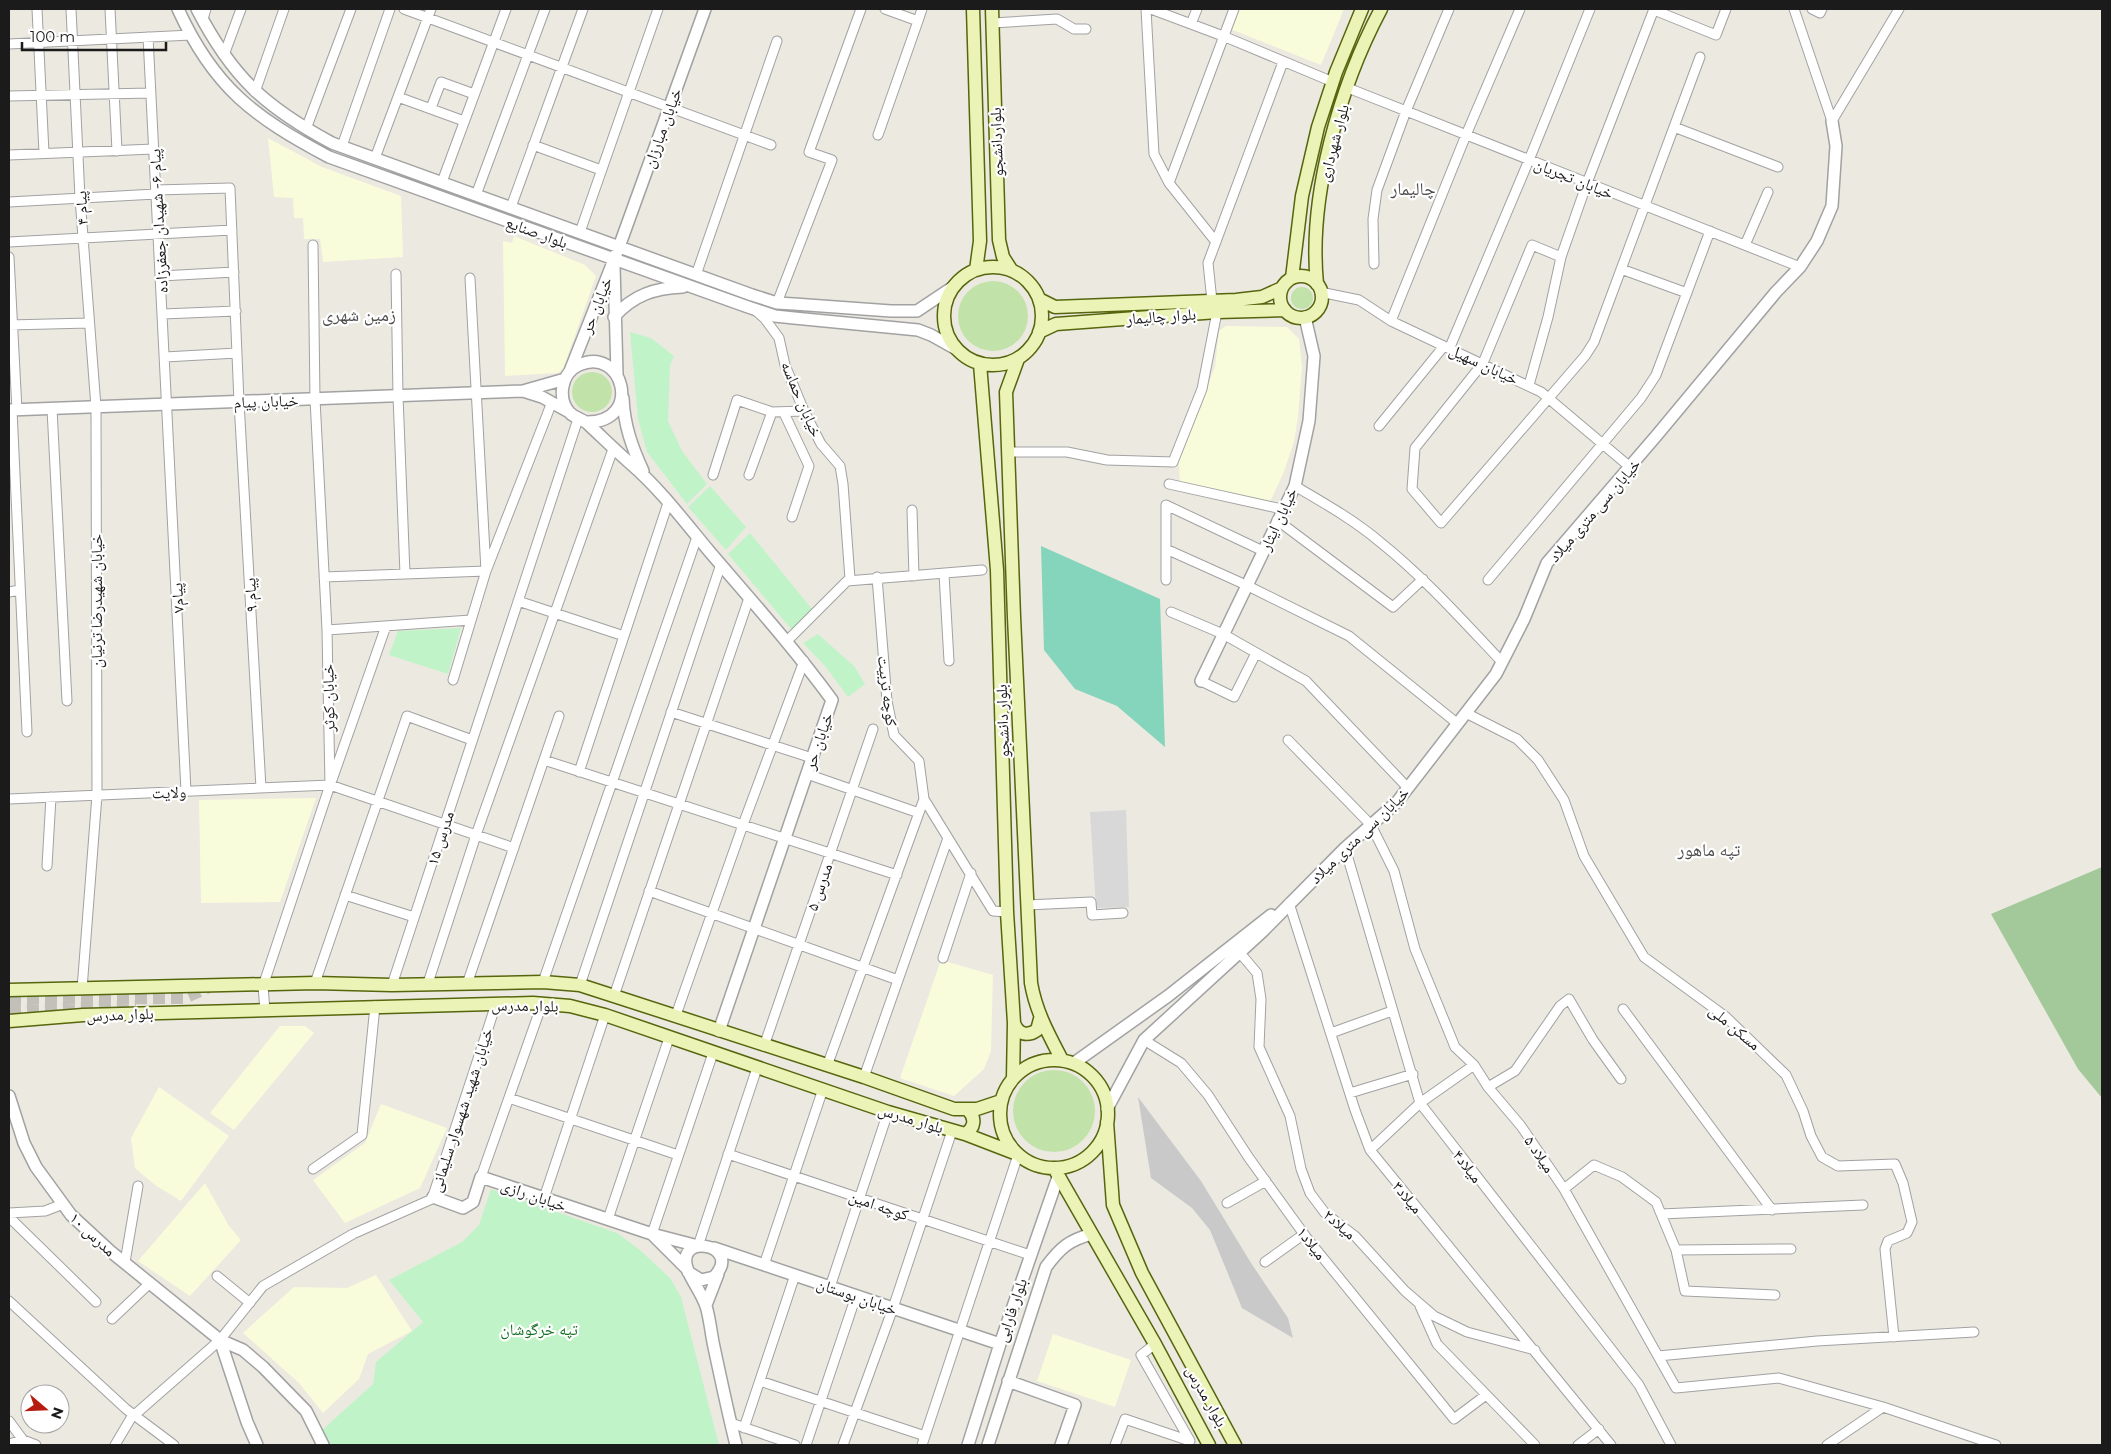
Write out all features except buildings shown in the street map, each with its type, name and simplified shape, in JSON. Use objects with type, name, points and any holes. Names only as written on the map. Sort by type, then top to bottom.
[{"type":"main road","name":"بلواردانشجو","points":[[973,9],[980,241],[976,270]]},
{"type":"main road","name":"بلواردانشجو","points":[[992,9],[999,240],[1003,257],[1012,271]]},
{"type":"main road","points":[[1292,278],[1305,277],[1318,288],[1319,306],[1311,315],[1294,317],[1285,310],[1280,300],[1282,288],[1292,278],[1302,196],[1318,127],[1333,82],[1362,9]]},
{"type":"main road","name":"بلوار شهرداری","points":[[1318,288],[1314,255],[1318,198],[1334,131],[1348,88],[1381,9]]},
{"type":"main road","points":[[1333,82],[1348,88]]},
{"type":"main road","points":[[988,267],[1012,271],[1023,278],[1039,299],[1042,316],[1039,332],[1034,343],[1018,358],[1000,365],[980,364],[971,361],[956,349],[947,334],[944,318],[946,302],[953,287],[963,277],[976,270],[988,267]]},
{"type":"main road","name":"بلوار چالیمار","points":[[1039,332],[1056,324],[1215,307],[1262,298],[1282,288]]},
{"type":"main road","name":"بلوار چالیمار","points":[[1039,299],[1054,307],[1215,307],[1285,310]]},
{"type":"main road","name":"بلوار دانشجو","points":[[1018,358],[1006,392],[1031,983],[1034,1003],[1040,1019],[1068,1062]]},
{"type":"main road","name":"بلوار دانشجو","points":[[980,364],[998,570],[1008,912],[1014,1023],[1013,1078]]},
{"type":"main road","name":"بلوار مدرس","points":[[9,990],[428,983],[543,982],[580,985],[864,1077],[954,1109],[978,1109],[1001,1101]]},
{"type":"main road","name":"بلوار مدرس","points":[[9,1021],[82,1014],[266,1011],[375,1006],[496,1004],[570,1006],[605,1015],[888,1112],[965,1134],[1018,1154]]},
{"type":"main road","points":[[1014,1023],[1020,1032],[1026,1034],[1037,1030],[1040,1019]]},
{"type":"main road","points":[[712,1053],[720,1031]]},
{"type":"main road","points":[[1048,1060],[1068,1062],[1084,1069],[1097,1081],[1105,1097],[1107,1122],[1103,1136],[1094,1149],[1083,1159],[1056,1172],[1041,1167],[1018,1154],[1008,1143],[1002,1130],[1001,1101],[1013,1078],[1023,1069],[1035,1063],[1048,1060]]},
{"type":"main road","points":[[965,1134],[972,1128],[974,1123],[968,1110]]},
{"type":"main road","name":"بلوار مدرس","points":[[1107,1122],[1113,1205],[1142,1273],[1217,1415],[1235,1445]]},
{"type":"main road","name":"بلوار مدرس","points":[[1056,1172],[1155,1344],[1209,1445]]},
{"type":"main road","points":[[1184,1397],[1190,1401],[1198,1399],[1202,1393],[1202,1386]]},
{"type":"main road","points":[[1197,1423],[1203,1414],[1213,1413],[1217,1415]]},
{"type":"street","points":[[37,9],[44,154]]},
{"type":"street","name":"پیام ۴","points":[[71,9],[80,198],[96,407]]},
{"type":"street","points":[[110,9],[117,151]]},
{"type":"street","name":"بلوار صنایع","points":[[178,9],[200,52],[225,86],[251,110],[286,133],[329,157],[754,309],[794,318],[918,330],[956,349]]},
{"type":"street","points":[[224,55],[241,9]]},
{"type":"street","points":[[255,92],[284,9]]},
{"type":"street","points":[[306,129],[351,9]]},
{"type":"street","points":[[342,146],[390,9]]},
{"type":"street","points":[[404,9],[429,13],[494,42],[771,145]]},
{"type":"street","points":[[442,182],[506,9]]},
{"type":"street","points":[[476,194],[545,9]]},
{"type":"street","points":[[511,207],[583,9]]},
{"type":"street","points":[[580,232],[658,9]]},
{"type":"street","name":"خیابان مبارزان","points":[[615,260],[705,9]]},
{"type":"street","points":[[777,303],[832,160],[809,152],[861,9]]},
{"type":"street","points":[[885,9],[918,21]]},
{"type":"street","points":[[878,135],[922,9]]},
{"type":"street","points":[[1146,9],[1154,154],[1169,182],[1216,242]]},
{"type":"street","points":[[1151,9],[1223,36],[1333,82]]},
{"type":"street","points":[[1191,24],[1197,9]]},
{"type":"street","points":[[1169,182],[1234,9]]},
{"type":"street","points":[[1374,264],[1373,219],[1376,190],[1406,111],[1449,9]]},
{"type":"street","points":[[1391,320],[1466,135],[1520,9]]},
{"type":"street","points":[[1379,426],[1447,347],[1529,160],[1589,9]]},
{"type":"street","points":[[1529,385],[1548,318],[1561,257],[1587,183],[1653,12],[1716,35],[1726,9]]},
{"type":"street","points":[[1794,9],[1832,122]]},
{"type":"street","points":[[1812,9],[1820,13],[1822,9]]},
{"type":"street","points":[[1832,122],[1899,9]]},
{"type":"street","name":"بلوار صنایع","points":[[202,12],[224,55],[235,71],[255,92],[306,129],[342,146],[777,303],[917,311],[953,287]]},
{"type":"street","points":[[376,158],[429,13]]},
{"type":"street","points":[[993,23],[1057,19],[1074,29],[1086,29]]},
{"type":"street","points":[[9,44],[191,35]]},
{"type":"street","name":"پیام ۶- شهیدان جعفرزاده","points":[[148,37],[168,405]]},
{"type":"street","points":[[696,275],[777,41]]},
{"type":"street","points":[[1561,257],[1532,245],[1483,364],[1416,448],[1412,489],[1441,523],[1585,356],[1594,342],[1700,57]]},
{"type":"street","points":[[1008,452],[1067,452],[1107,460],[1173,462],[1202,389],[1215,307],[1208,263],[1283,62]]},
{"type":"street","points":[[431,108],[441,82],[474,94]]},
{"type":"street","name":"خیابان تجریان","points":[[1348,88],[1800,267]]},
{"type":"street","points":[[9,96],[151,93]]},
{"type":"street","points":[[398,97],[464,121]]},
{"type":"street","points":[[286,133],[294,121]]},
{"type":"street","name":"خیابان سی متری میلاد","points":[[1107,1109],[1144,1040],[1237,948],[1289,903],[1345,848],[1397,802],[1496,674],[1524,619],[1547,562],[1630,467],[1776,292],[1800,267],[1817,241],[1832,206],[1836,146],[1832,122]]},
{"type":"street","points":[[1674,127],[1778,167]]},
{"type":"street","points":[[534,145],[601,170]]},
{"type":"street","points":[[9,155],[154,149]]},
{"type":"street","name":"پیام ۹","points":[[156,192],[230,188],[237,353],[261,788]]},
{"type":"street","points":[[9,202],[156,192]]},
{"type":"street","points":[[1745,246],[1768,192]]},
{"type":"street","points":[[9,242],[232,230]]},
{"type":"street","points":[[1488,580],[1641,398],[1656,375],[1710,232]]},
{"type":"street","name":"خیابان کوثر","points":[[264,986],[330,785],[324,577],[315,399],[313,245]]},
{"type":"street","points":[[9,257],[12,410],[27,732]]},
{"type":"street","name":"خیابان حر","points":[[615,260],[614,317],[617,374]]},
{"type":"street","name":"خیابان حر","points":[[567,376],[615,260]]},
{"type":"street","points":[[1621,269],[1687,292]]},
{"type":"street","points":[[161,276],[234,272]]},
{"type":"street","points":[[396,274],[398,396],[405,574]]},
{"type":"street","points":[[470,278],[486,571]]},
{"type":"street","points":[[614,317],[624,305],[651,291],[690,286]]},
{"type":"street","name":"خیابان سهیل","points":[[1318,288],[1359,300],[1391,320],[1529,385],[1548,397],[1630,467]]},
{"type":"street","name":"خیابان حماسه","points":[[754,309],[766,320],[779,338],[785,365],[804,411],[821,444],[840,466],[849,562],[850,579],[848,581]]},
{"type":"street","points":[[163,314],[236,311]]},
{"type":"street","name":"خیابان ایثار","points":[[1201,681],[1276,520],[1295,486],[1309,421],[1314,356],[1305,317]]},
{"type":"street","points":[[10,325],[89,323]]},
{"type":"street","points":[[165,357],[237,353]]},
{"type":"street","points":[[593,362],[610,368],[617,374],[620,380],[622,395],[620,405],[607,419],[597,422],[578,418],[562,397],[567,376],[576,367],[593,362]]},
{"type":"street","name":"خیابان پیام","points":[[12,410],[523,391],[567,376]]},
{"type":"street","name":"خیابان پیام","points":[[523,391],[552,402],[578,418]]},
{"type":"street","name":"خیابان حر","points":[[622,395],[624,416],[631,444],[644,475]]},
{"type":"street","points":[[713,475],[737,400],[772,412],[804,411]]},
{"type":"street","points":[[453,680],[486,571],[552,402]]},
{"type":"street","name":"پیام۷","points":[[168,405],[186,791]]},
{"type":"street","name":"خیابان شهیدرضا ترنیان","points":[[82,990],[97,795],[96,407]]},
{"type":"street","points":[[52,409],[67,701]]},
{"type":"street","points":[[749,475],[772,412]]},
{"type":"street","points":[[784,413],[809,466],[792,517]]},
{"type":"street","name":"خیابان حر","points":[[578,418],[644,475],[787,641],[832,700],[720,1031]]},
{"type":"street","name":"مدرس ۱۵","points":[[392,985],[578,418]]},
{"type":"street","points":[[428,983],[476,835],[613,449]]},
{"type":"street","points":[[1169,484],[1282,509]]},
{"type":"street","points":[[1295,486],[1351,520],[1380,542],[1422,579],[1502,662]]},
{"type":"street","points":[[579,772],[668,503]]},
{"type":"street","points":[[1166,580],[1166,506],[1262,551]]},
{"type":"street","points":[[912,510],[914,576]]},
{"type":"street","points":[[1276,520],[1393,607],[1422,579]]},
{"type":"street","points":[[543,982],[697,537]]},
{"type":"street","points":[[1166,550],[1246,585],[1349,636],[1458,724]]},
{"type":"street","points":[[580,985],[720,564]]},
{"type":"street","points":[[787,641],[848,581],[876,577],[914,576],[982,570]]},
{"type":"street","points":[[324,577],[486,571]]},
{"type":"street","points":[[944,574],[949,661]]},
{"type":"street","name":"کوچه تربیت","points":[[876,577],[887,701],[894,735],[919,761],[924,799],[993,911],[1008,912]]},
{"type":"street","points":[[9,592],[20,590]]},
{"type":"street","points":[[614,996],[749,598]]},
{"type":"street","points":[[518,601],[624,636]]},
{"type":"street","points":[[1171,612],[1223,634],[1306,680],[1408,788]]},
{"type":"street","points":[[326,630],[471,620]]},
{"type":"street","points":[[386,626],[330,785],[514,848]]},
{"type":"street","points":[[1201,681],[1234,696],[1256,652]]},
{"type":"street","points":[[676,1015],[772,744],[804,662]]},
{"type":"street","points":[[671,712],[812,758]]},
{"type":"street","name":"مسکن ملی","points":[[1466,713],[1517,739],[1538,760],[1564,800],[1584,856],[1644,957],[1726,1018],[1786,1075],[1803,1111],[1811,1136],[1822,1157],[1838,1166],[1895,1164],[1904,1183],[1912,1222],[1907,1233],[1888,1241],[1885,1249],[1894,1337]]},
{"type":"street","points":[[315,984],[407,716],[472,740]]},
{"type":"street","points":[[467,984],[559,716]]},
{"type":"street","name":"مدرس ۵","points":[[764,1046],[873,729]]},
{"type":"street","name":"میلاد ۵","points":[[1288,740],[1371,825],[1394,871],[1415,949],[1455,1047],[1474,1065],[1488,1087],[1521,1126],[1564,1189],[1676,1388],[1779,1378],[1883,1407]]},
{"type":"street","points":[[544,760],[897,875]]},
{"type":"street","points":[[807,774],[919,813]]},
{"type":"street","name":"ولایت","points":[[9,798],[330,785]]},
{"type":"street","points":[[47,866],[51,797]]},
{"type":"street","points":[[827,1066],[924,799]]},
{"type":"street","points":[[864,1077],[948,838]]},
{"type":"street","name":"میلاد۴","points":[[1345,848],[1420,1103],[1639,1385],[1671,1445]]},
{"type":"street","points":[[943,958],[971,874]]},
{"type":"street","points":[[649,891],[898,980]]},
{"type":"street","points":[[345,895],[414,917]]},
{"type":"street","points":[[1028,905],[1091,902],[1092,915],[1123,913]]},
{"type":"street","name":"میلاد۳","points":[[1289,903],[1370,1150],[1612,1445]]},
{"type":"street","name":"خیابان سی متری میلاد","points":[[1068,1062],[1237,948]]},
{"type":"street","name":"میلاد۲","points":[[1237,948],[1257,973],[1260,999],[1259,1047],[1290,1116],[1301,1169],[1310,1193],[1325,1214],[1355,1236],[1405,1292],[1434,1316],[1467,1332],[1535,1350]]},
{"type":"street","points":[[264,986],[266,1011]]},
{"type":"street","points":[[1488,1087],[1515,1070],[1560,1006],[1569,999],[1593,1040],[1621,1079]]},
{"type":"street","name":"خیابان شهید شهسوار سلیمانی","points":[[115,1445],[136,1418],[220,1340],[263,1286],[353,1234],[430,1201],[433,1197],[496,1004]]},
{"type":"street","points":[[482,1177],[542,1004]]},
{"type":"street","points":[[313,1169],[362,1135],[375,1006]]},
{"type":"street","points":[[1623,1010],[1772,1210]]},
{"type":"street","points":[[1331,1033],[1392,1011]]},
{"type":"street","points":[[544,1198],[605,1015]]},
{"type":"street","points":[[608,1220],[669,1038]]},
{"type":"street","name":"میلاد۱","points":[[1144,1040],[1181,1063],[1208,1095],[1266,1182],[1304,1234],[1454,1419],[1486,1395]]},
{"type":"street","points":[[712,1053],[652,1234],[696,1279],[706,1280],[718,1273]]},
{"type":"street","points":[[1370,1150],[1420,1103],[1474,1065]]},
{"type":"street","points":[[698,1246],[757,1068]]},
{"type":"street","points":[[1350,1093],[1413,1074]]},
{"type":"street","points":[[764,1265],[823,1090]]},
{"type":"street","name":"مدرس ۱۰","points":[[9,1096],[11,1109],[24,1143],[36,1167],[72,1215],[125,1262],[220,1340],[243,1350],[298,1401],[306,1411],[323,1445]]},
{"type":"street","points":[[509,1098],[678,1155]]},
{"type":"street","points":[[830,1287],[888,1112]]},
{"type":"street","points":[[844,1445],[952,1131]]},
{"type":"street","name":"کوچه امین","points":[[728,1154],[1030,1255]]},
{"type":"street","points":[[922,1445],[1018,1154]]},
{"type":"street","points":[[1564,1189],[1594,1165],[1622,1177],[1656,1202],[1676,1250],[1685,1291],[1775,1295]]},
{"type":"street","name":"بلوار فارابی","points":[[968,1445],[1056,1172]]},
{"type":"street","name":"خیابان رازی","points":[[433,1197],[463,1208],[473,1202],[482,1177],[608,1220],[698,1246]]},
{"type":"street","points":[[1227,1203],[1266,1182]]},
{"type":"street","points":[[125,1262],[138,1186]]},
{"type":"street","points":[[9,1215],[45,1211],[63,1204]]},
{"type":"street","points":[[1662,1214],[1863,1205]]},
{"type":"street","points":[[9,1215],[96,1302]]},
{"type":"street","name":"بلوار فارابی","points":[[988,1445],[1040,1279],[1046,1266],[1058,1251],[1076,1238],[1092,1234]]},
{"type":"street","points":[[1265,1262],[1304,1234]]},
{"type":"street","points":[[706,1305],[720,1268],[720,1257],[714,1248],[704,1245],[693,1248],[687,1257],[687,1270],[706,1305],[736,1445]]},
{"type":"street","name":"خیابان بوستان","points":[[714,1248],[1000,1344]]},
{"type":"street","points":[[1676,1250],[1791,1249]]},
{"type":"street","points":[[1023,1274],[1040,1279]]},
{"type":"street","points":[[217,1276],[250,1303]]},
{"type":"street","points":[[744,1428],[796,1276]]},
{"type":"street","points":[[112,1319],[150,1283]]},
{"type":"street","points":[[806,1445],[856,1296]]},
{"type":"street","points":[[9,1301],[136,1418],[174,1445]]},
{"type":"street","points":[[1419,1303],[1437,1344],[1535,1445]]},
{"type":"street","points":[[1658,1356],[1817,1341],[1974,1332]]},
{"type":"street","points":[[220,1340],[247,1422],[257,1445]]},
{"type":"street","points":[[1155,1344],[1141,1355],[1189,1443]]},
{"type":"street","points":[[760,1381],[925,1436]]},
{"type":"street","points":[[1008,1381],[1076,1404],[1061,1445]]},
{"type":"street","points":[[1828,1445],[1883,1407],[1996,1445]]},
{"type":"street","points":[[1118,1445],[1124,1419],[1189,1443]]},
{"type":"street","points":[[9,1421],[24,1443]]},
{"type":"street","points":[[731,1423],[795,1445]]},
{"type":"street","points":[[1189,1443],[1197,1423]]},
{"type":"street","points":[[1578,1445],[1599,1430]]},
{"type":"street","points":[[9,1444],[24,1443],[36,1445]]},
{"type":"shaded area","points":[[1239,9],[1344,9],[1321,65],[1230,29]]},
{"type":"shaded area","points":[[268,138],[322,167],[401,196],[403,257],[323,262],[320,239],[304,239],[303,218],[294,218],[293,198],[274,197]]},
{"type":"shaded area","points":[[514,236],[585,265],[596,276],[563,369],[558,373],[505,376],[503,241],[512,243]]},
{"type":"shaded area","points":[[1226,326],[1287,327],[1299,339],[1302,367],[1294,442],[1283,474],[1269,504],[1180,483],[1178,450],[1195,417],[1215,367],[1219,331]]},
{"type":"shaded area","points":[[316,798],[280,902],[201,903],[199,800]]},
{"type":"shaded area","points":[[1126,810],[1129,907],[1096,908],[1090,812]]},
{"type":"shaded area","points":[[941,960],[993,975],[991,1051],[984,1069],[954,1096],[900,1078]]},
{"type":"shaded area","points":[[280,1026],[305,1026],[314,1033],[234,1130],[210,1113]]},
{"type":"shaded area","points":[[159,1087],[229,1136],[181,1201],[155,1185],[135,1168],[131,1138]]},
{"type":"shaded area","points":[[1138,1097],[1201,1181],[1251,1263],[1288,1318],[1293,1338],[1242,1308],[1210,1230],[1192,1208],[1151,1178]]},
{"type":"shaded area","points":[[381,1104],[447,1128],[420,1188],[345,1223],[313,1180],[365,1143]]},
{"type":"shaded area","points":[[205,1183],[229,1226],[241,1240],[190,1296],[138,1261]]},
{"type":"shaded area","points":[[376,1275],[412,1331],[368,1354],[359,1379],[323,1413],[299,1383],[243,1333],[294,1287],[347,1288]]},
{"type":"shaded area","points":[[1053,1334],[1131,1360],[1115,1407],[1037,1381]]},
{"type":"green space","points":[[993,281],[1006,284],[1018,291],[1025,303],[1028,316],[1025,329],[1018,341],[1006,348],[993,351],[980,348],[968,341],[961,329],[958,316],[961,303],[968,291],[980,284]]},
{"type":"green space","points":[[1302,287],[1310,290],[1313,298],[1310,306],[1302,309],[1294,306],[1291,298],[1294,290]]},
{"type":"green space","points":[[630,332],[651,338],[674,356],[670,365],[668,421],[682,451],[707,484],[687,504],[647,452],[638,419]]},
{"type":"green space","points":[[596,372],[603,375],[609,381],[612,392],[611,400],[603,409],[596,412],[588,412],[581,409],[573,400],[572,388],[575,381],[584,373]]},
{"type":"green space","points":[[710,486],[746,527],[726,550],[688,507]]},
{"type":"green space","points":[[750,533],[812,609],[792,630],[728,554]]},
{"type":"green space","points":[[1041,546],[1160,599],[1165,747],[1117,706],[1075,689],[1044,650]]},
{"type":"green space","points":[[461,628],[448,674],[389,655],[398,631]]},
{"type":"green space","points":[[818,634],[854,666],[865,684],[848,697],[825,666],[803,643]]},
{"type":"green space","points":[[2102,867],[2102,1098],[2078,1069],[1991,914]]},
{"type":"green space","points":[[1046,1070],[1062,1070],[1077,1077],[1088,1088],[1095,1103],[1092,1127],[1083,1140],[1062,1152],[1046,1152],[1031,1145],[1020,1134],[1013,1119],[1013,1103],[1020,1088],[1031,1077]]},
{"type":"green space","name":"تپه خرگوشان","points":[[491,1189],[617,1233],[640,1250],[670,1278],[681,1297],[719,1445],[330,1445],[320,1432],[373,1384],[376,1362],[423,1322],[389,1280],[462,1242],[479,1225]]},
{"type":"tunnel","points":[[9,999],[184,998],[209,987]]},
{"type":"tunnel","points":[[9,1011],[136,1006]]},
{"type":"district","name":"چالیمار","points":[[1413,189]]},
{"type":"district","name":"زمین شهری","points":[[359,315]]},
{"type":"district","name":"تپه ماهور","points":[[1709,850]]}]
